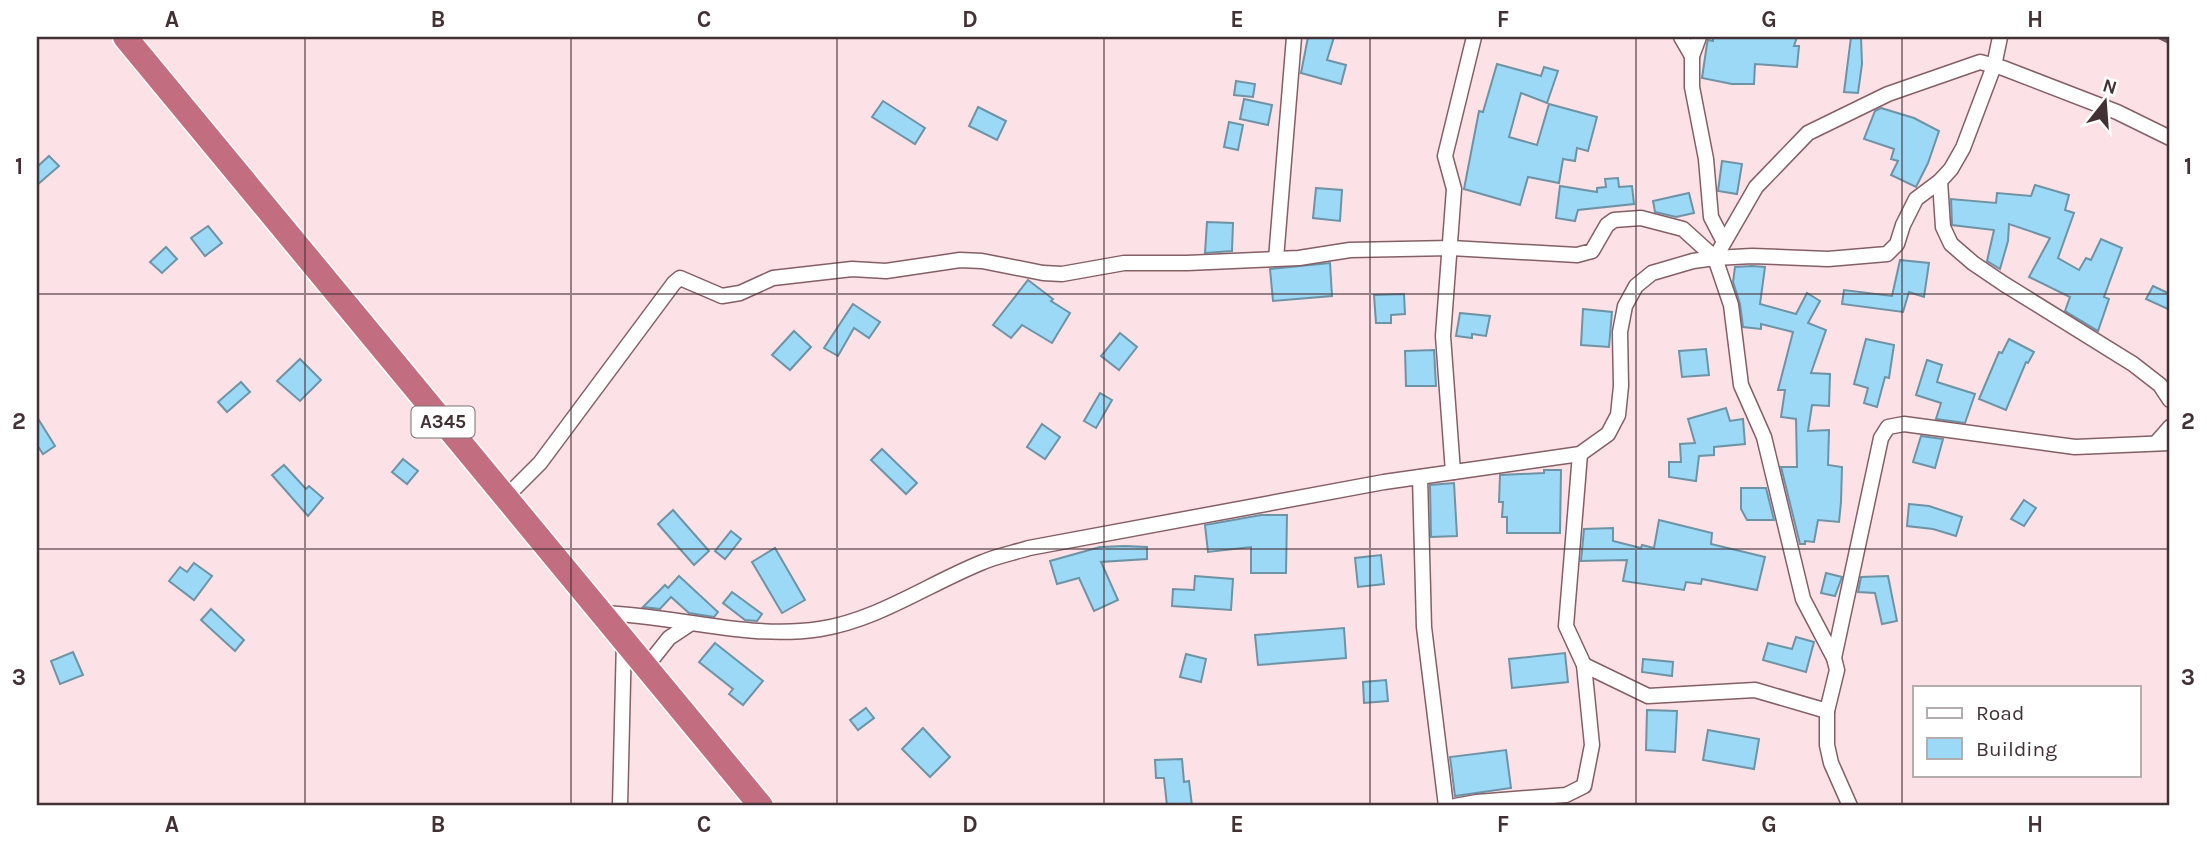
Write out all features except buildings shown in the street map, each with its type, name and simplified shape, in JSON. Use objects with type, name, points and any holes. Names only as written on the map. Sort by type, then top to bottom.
[{"type":"highway","name":"A345","points":[[125,37],[761,806]]},
{"type":"street","points":[[1276,259],[1294,37]]},
{"type":"street","points":[[1453,472],[1443,336],[1454,189],[1445,156],[1474,37]]},
{"type":"street","points":[[1681,37],[1692,56]]},
{"type":"street","points":[[1699,37],[1692,56],[1692,87],[1706,159],[1711,217],[1724,242]]},
{"type":"street","points":[[602,613],[642,614],[690,624],[765,631],[819,629],[860,619],[984,562],[1029,548],[1384,482],[1580,454],[1608,434],[1618,415],[1621,386],[1620,332],[1625,306],[1636,286],[1652,273],[1693,261],[1715,258],[1752,256],[1828,259],[1887,254],[1897,244],[1916,198],[1940,181],[1951,169],[1963,148],[1994,66],[2000,37]]},
{"type":"street","points":[[1715,258],[1756,187],[1808,133],[1888,93],[1980,62],[2117,112],[2170,138]]},
{"type":"street","points":[[1940,181],[1943,227],[1951,244],[1972,263],[2133,365],[2160,385],[2170,400]]},
{"type":"street","points":[[505,498],[540,463],[680,278],[722,296],[740,293],[773,278],[852,270],[886,271],[960,260],[1062,274],[1124,262],[1187,263],[1276,259],[1350,250],[1451,248],[1577,255],[1592,251],[1607,225],[1614,220],[1641,218],[1683,229],[1715,258],[1731,306],[1741,385],[1764,437],[1800,589],[1834,658],[1837,670],[1827,711],[1827,745],[1830,763],[1850,806]]},
{"type":"street","points":[[1834,658],[1881,438],[1888,427],[1903,424],[2075,447],[2163,443],[2170,427]]},
{"type":"street","points":[[1455,806],[1566,795],[1584,786],[1592,745],[1584,665],[1566,626],[1580,454]]},
{"type":"street","points":[[1420,477],[1424,627],[1446,806]]},
{"type":"street","points":[[646,667],[669,638],[690,624]]},
{"type":"street","points":[[620,806],[624,640]]},
{"type":"street","points":[[1584,665],[1648,696],[1755,690],[1827,711]]},
{"type":"railway","points":[[2160,37],[2170,42]]}]
